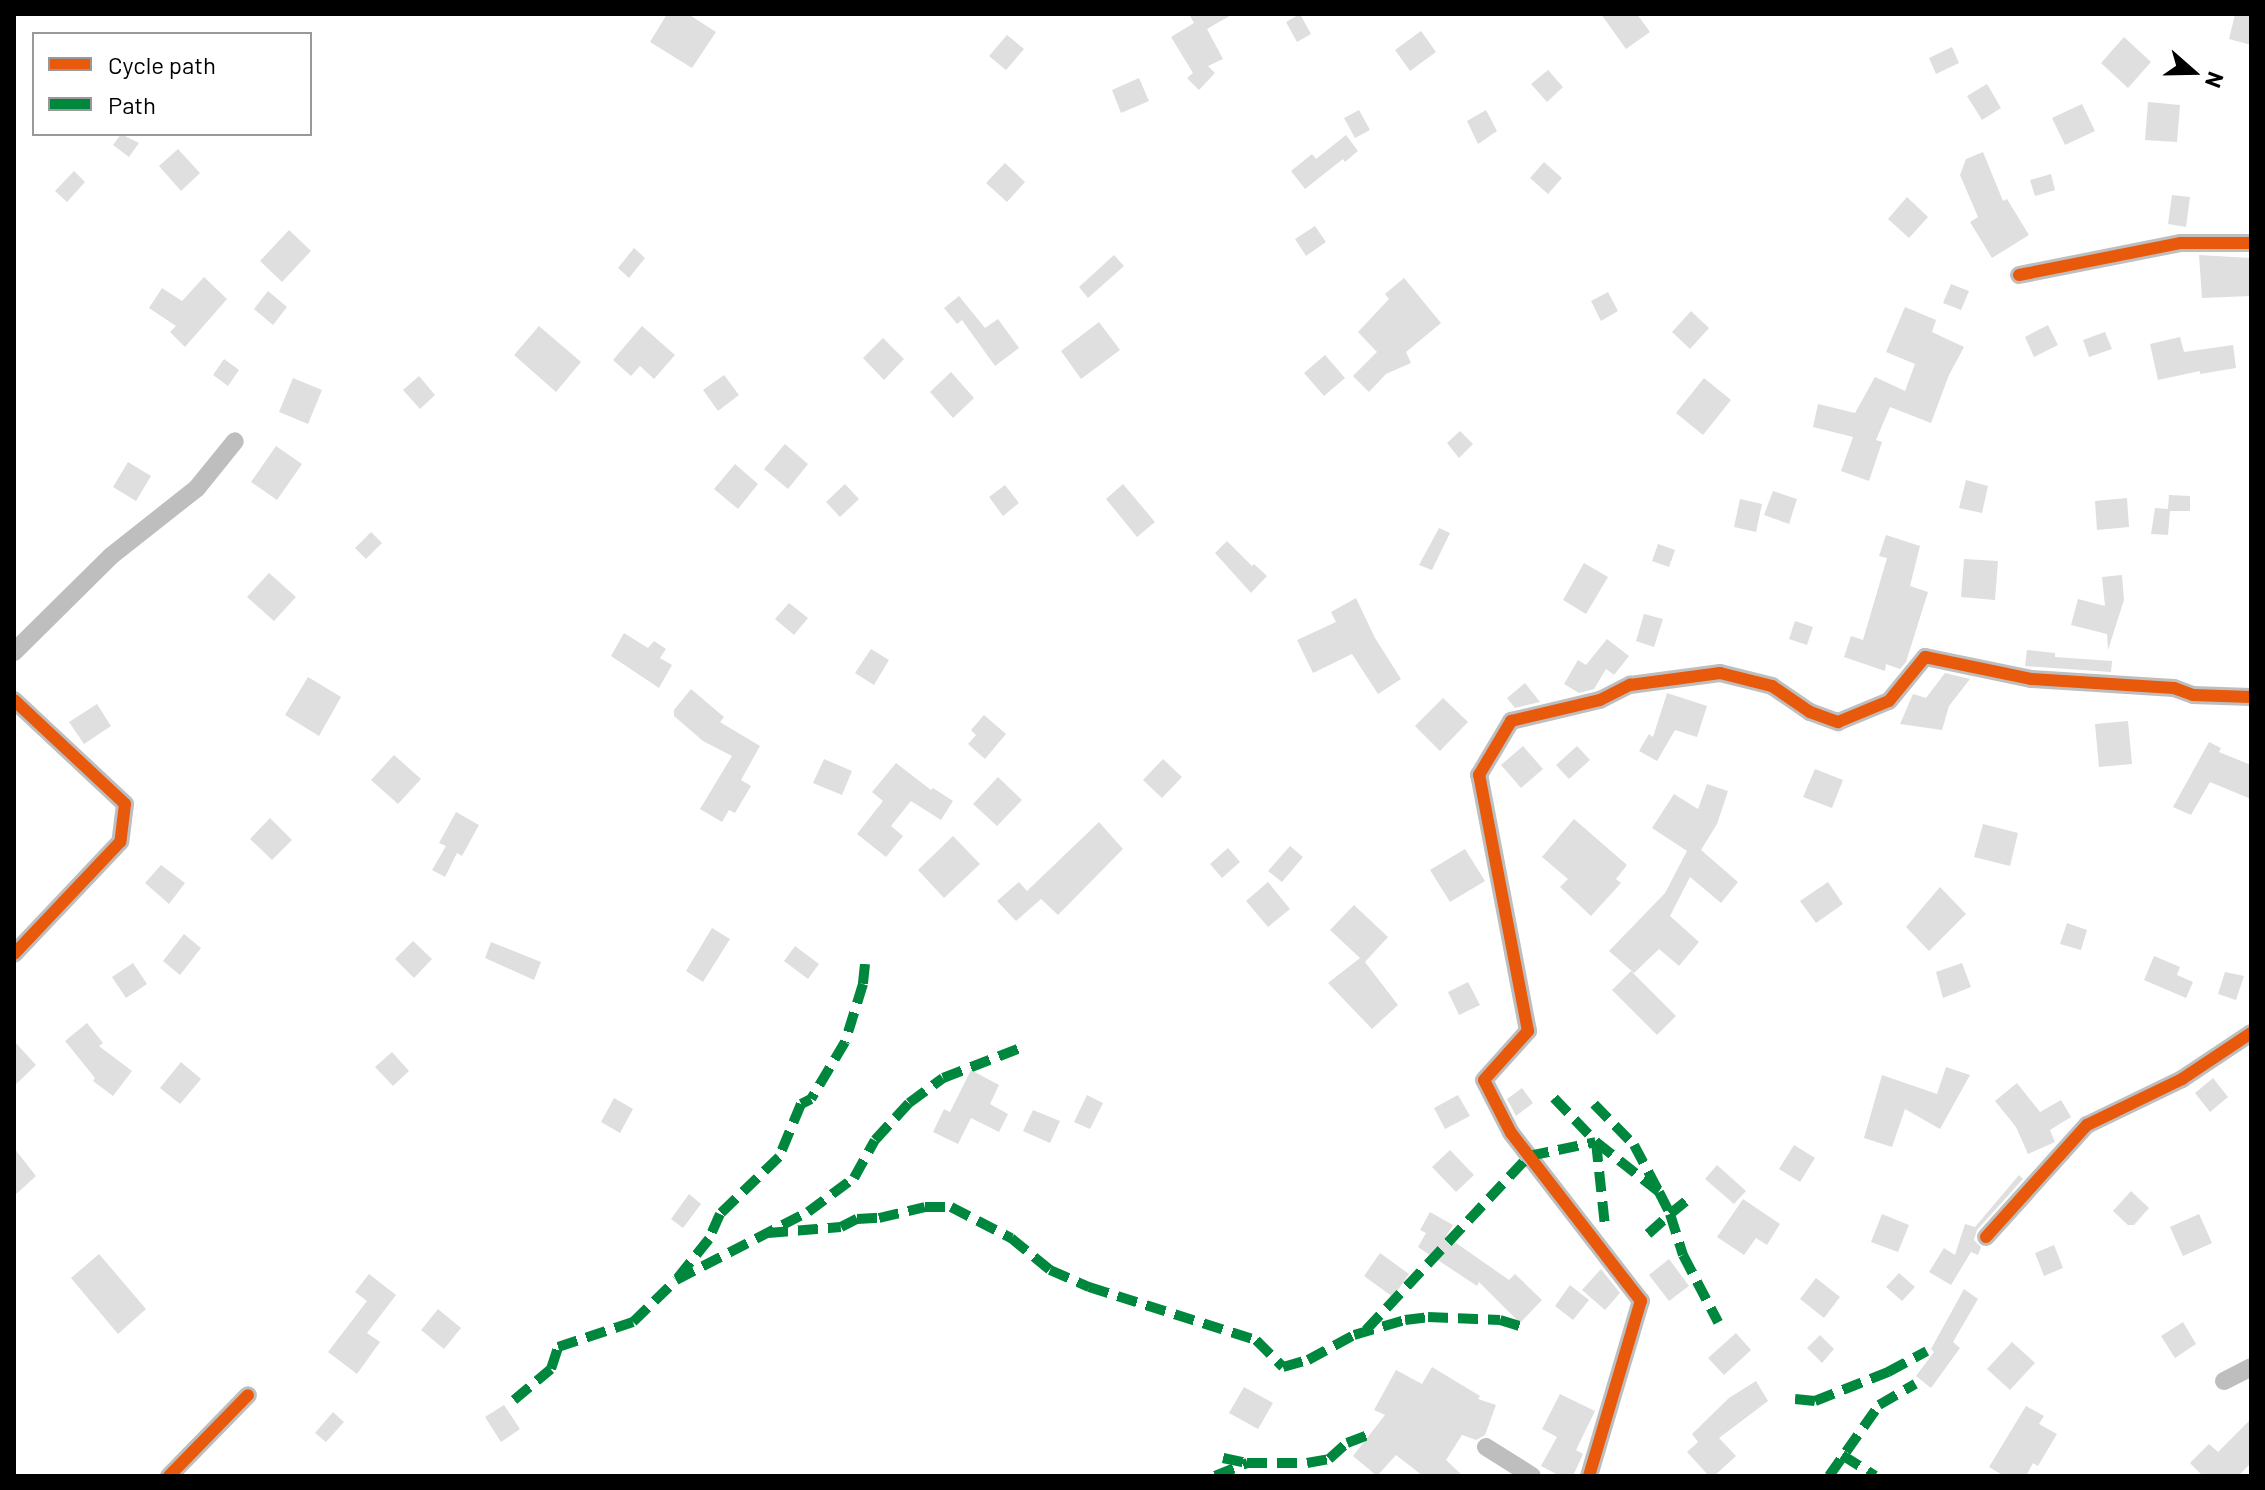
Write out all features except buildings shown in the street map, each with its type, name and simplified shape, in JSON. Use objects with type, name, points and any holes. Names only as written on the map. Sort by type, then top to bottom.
[{"type":"street","points":[[2019,275],[2180,243],[2251,243]]},
{"type":"street","points":[[14,652],[111,556],[197,488],[235,441]]},
{"type":"street","points":[[1589,1476],[1641,1301],[1511,1133],[1484,1080],[1528,1031],[1479,775],[1511,721],[1600,700],[1630,685],[1720,673],[1772,686],[1810,712],[1838,722],[1889,701],[1925,657],[2031,679],[2174,688],[2193,695],[2251,697]]},
{"type":"street","points":[[14,700],[125,804],[120,842],[14,954]]},
{"type":"street","points":[[1986,1237],[2087,1125],[2182,1079],[2251,1033]]},
{"type":"street","points":[[2224,1381],[2251,1367]]},
{"type":"street","points":[[169,1476],[248,1395]]},
{"type":"street","points":[[1486,1447],[1532,1476]]},
{"type":"marked path","points":[[865,964],[863,984],[845,1042],[811,1099],[801,1104],[779,1157],[720,1214],[709,1239],[676,1280],[808,1212],[854,1178],[875,1140],[909,1103],[943,1078],[1023,1047]]},
{"type":"marked path","points":[[1554,1098],[1596,1142],[1659,1192],[1670,1214],[1690,1198]]},
{"type":"marked path","points":[[1594,1104],[1634,1145],[1658,1190]]},
{"type":"marked path","points":[[1366,1330],[1529,1156],[1596,1142],[1605,1226]]},
{"type":"marked path","points":[[768,1233],[841,1227],[857,1219],[879,1218],[925,1207],[951,1207],[1011,1238],[1050,1270],[1089,1287],[1256,1340],[1283,1367],[1308,1360],[1354,1335],[1405,1320],[1428,1317],[1500,1320],[1527,1328]]},
{"type":"marked path","points":[[1648,1234],[1670,1214],[1683,1255],[1718,1322]]},
{"type":"marked path","points":[[514,1400],[551,1369],[558,1347],[633,1322],[676,1280]]},
{"type":"marked path","points":[[1795,1399],[1815,1401],[1888,1372],[1927,1351]]},
{"type":"marked path","points":[[1829,1476],[1879,1405],[1915,1384]]},
{"type":"marked path","points":[[1223,1458],[1247,1463],[1307,1463],[1329,1459],[1347,1443],[1368,1435]]},
{"type":"marked path","points":[[1842,1455],[1875,1476]]},
{"type":"marked path","points":[[1215,1476],[1247,1463]]},
{"type":"cycle path","points":[[2019,275],[2180,243],[2251,243]]},
{"type":"cycle path","points":[[1589,1476],[1641,1301],[1511,1133],[1484,1080],[1528,1031],[1479,775],[1511,721],[1600,700],[1630,685],[1720,673],[1772,686],[1810,712],[1838,722],[1889,701],[1925,657],[2031,679],[2174,688],[2193,695],[2251,697]]},
{"type":"cycle path","points":[[14,700],[125,804],[120,842],[14,954]]},
{"type":"cycle path","points":[[1986,1237],[2087,1125],[2182,1079],[2251,1033]]},
{"type":"cycle path","points":[[169,1476],[248,1395]]}]
